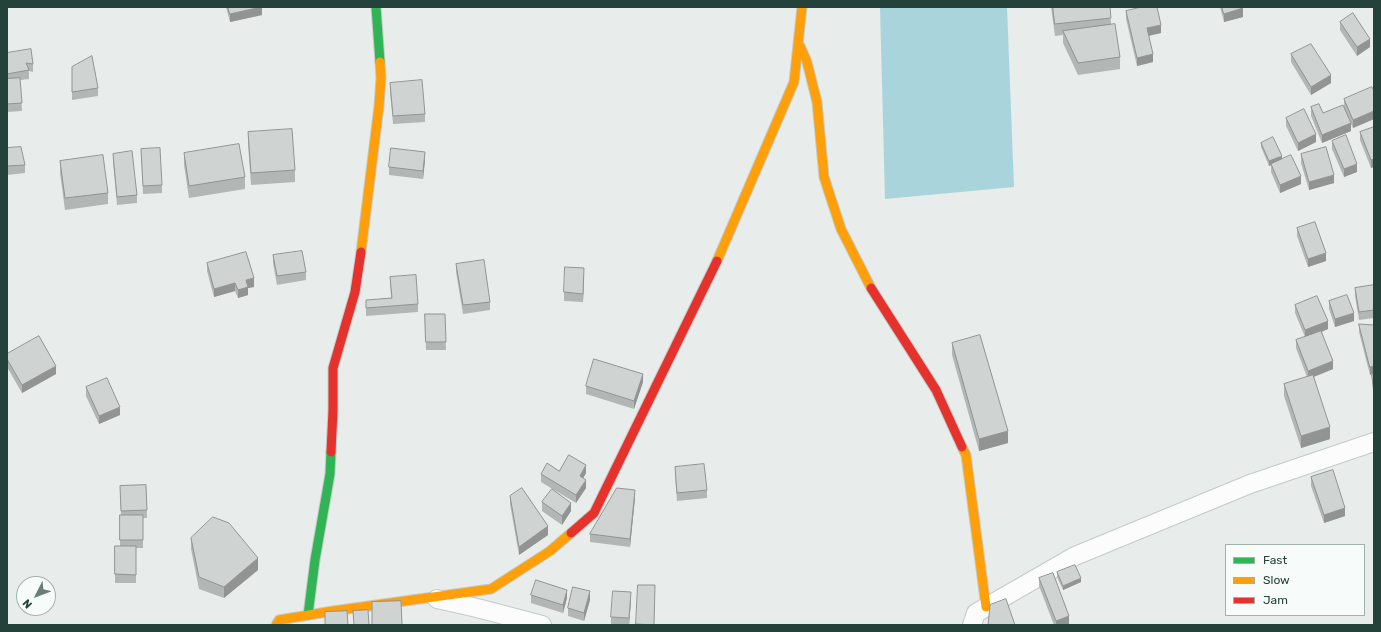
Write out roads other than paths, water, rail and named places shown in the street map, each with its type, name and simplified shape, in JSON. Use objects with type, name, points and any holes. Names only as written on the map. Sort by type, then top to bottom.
[{"type":"street","points":[[308,615],[315,560],[330,474],[333,368],[355,292],[379,106],[381,78],[376,7]]},
{"type":"street","points":[[276,625],[279,620],[308,615],[491,589],[550,551],[594,513],[713,270],[794,82],[802,7]]},
{"type":"street","points":[[798,43],[807,62],[816,102],[824,177],[841,229],[873,291],[936,390],[966,455],[986,607]]},
{"type":"street","points":[[970,624],[976,613],[1075,556],[1250,484],[1374,442]]},
{"type":"street","points":[[429,598],[477,608],[542,625]]},
{"type":"water","points":[[880,7],[1007,7],[1014,187],[885,199]]}]
